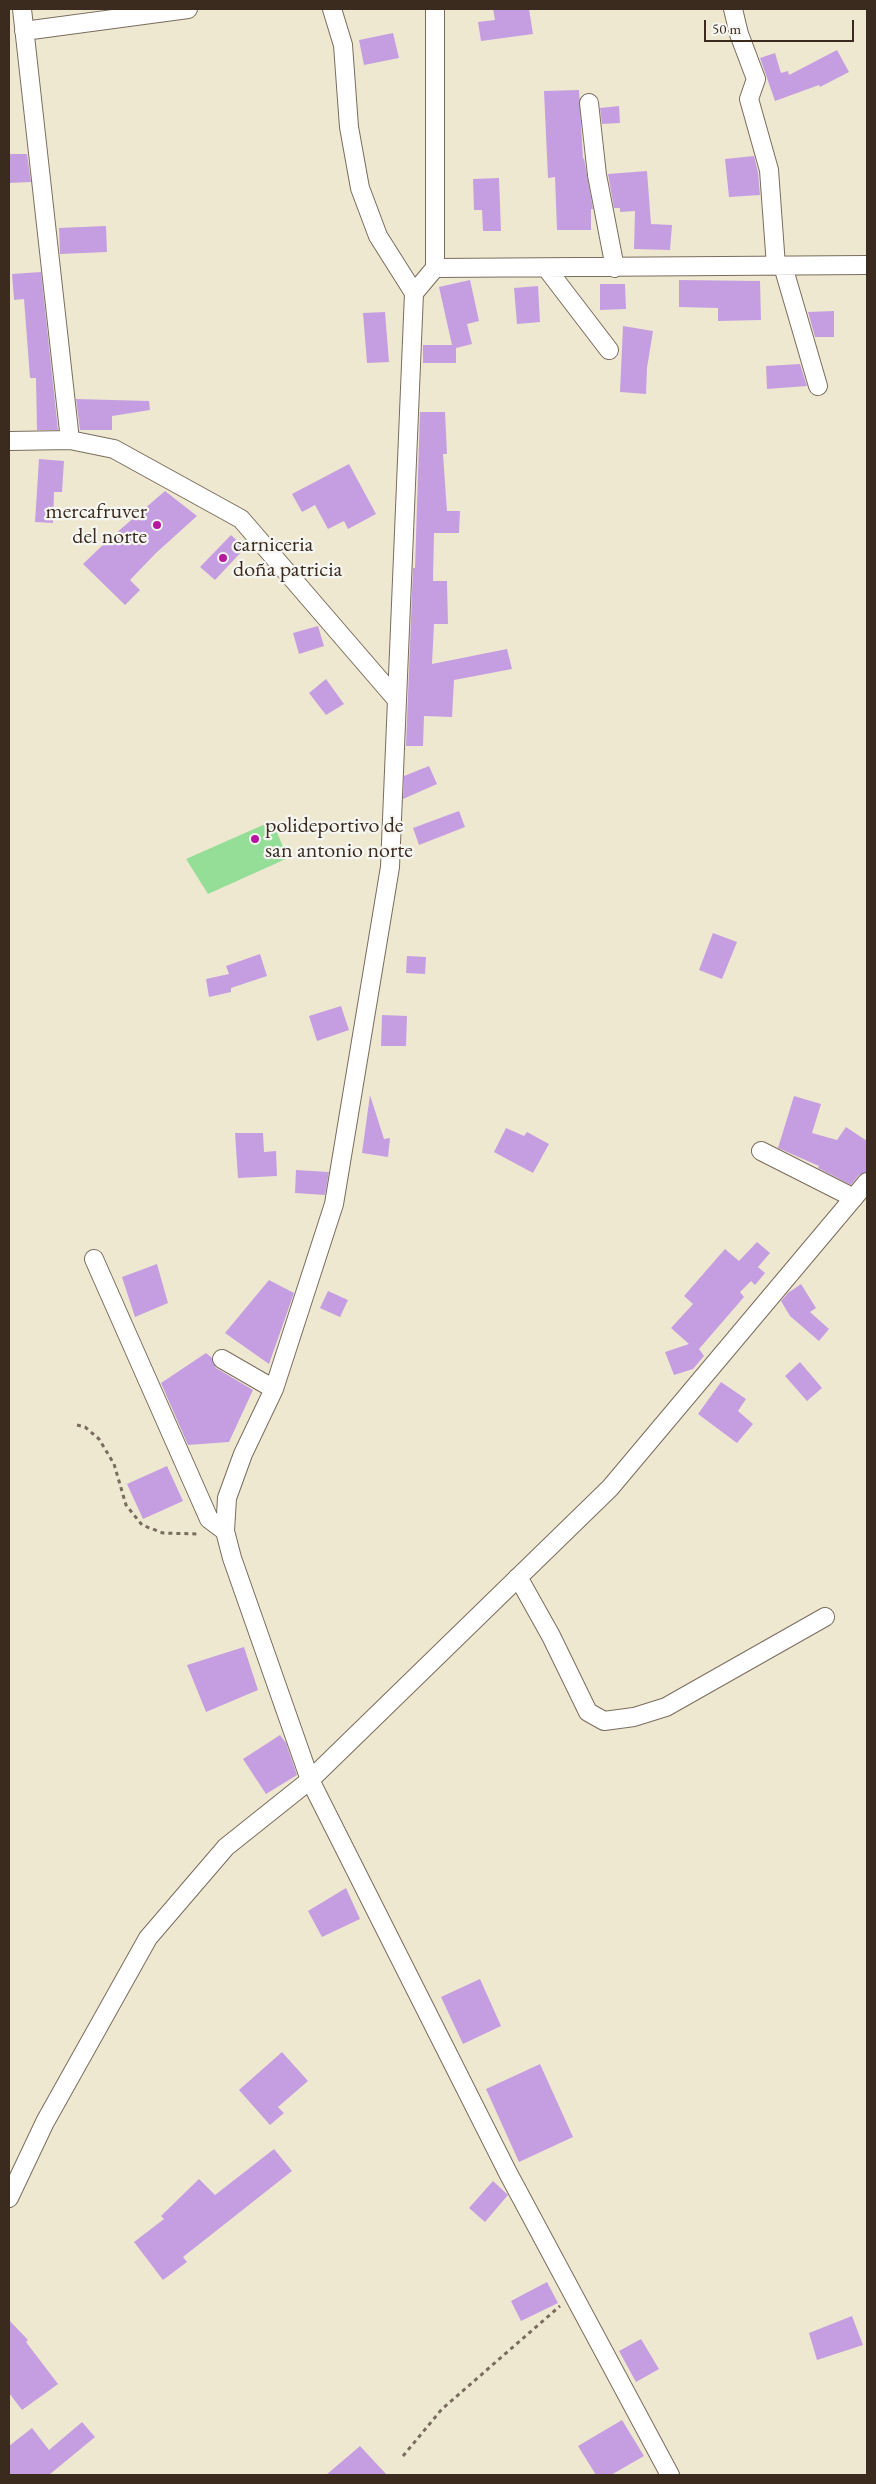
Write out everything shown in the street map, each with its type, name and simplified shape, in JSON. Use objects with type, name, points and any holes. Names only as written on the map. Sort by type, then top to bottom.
[{"type":"street","points":[[22,9],[70,440]]},
{"type":"street","points":[[24,31],[188,9]]},
{"type":"street","points":[[332,9],[343,45],[349,127],[360,188],[378,236],[414,293],[390,867],[334,1204],[274,1389],[242,1454],[230,1489],[227,1498],[225,1531],[232,1558],[310,1780],[508,2173],[670,2475]]},
{"type":"street","points":[[414,293],[435,268],[436,9]]},
{"type":"street","points":[[733,9],[739,34],[756,79],[749,99],[769,170],[780,266],[818,386]]},
{"type":"street","points":[[589,103],[597,175],[615,268]]},
{"type":"street","points":[[435,268],[548,269],[867,265]]},
{"type":"street","points":[[548,269],[609,350]]},
{"type":"street","points":[[9,441],[70,440],[114,449],[241,519],[397,700]]},
{"type":"street","points":[[760,1150],[854,1198]]},
{"type":"street","points":[[9,2198],[44,2122],[148,1938],[226,1847],[310,1780],[610,1488],[867,1182]]},
{"type":"street","points":[[94,1259],[209,1519],[225,1531]]},
{"type":"street","points":[[222,1359],[274,1389]]},
{"type":"street","points":[[518,1577],[551,1636],[588,1712],[604,1721],[634,1717],[666,1706],[825,1617]]},
{"type":"path","points":[[77,1425],[84,1427],[99,1439],[114,1464],[126,1505],[142,1525],[163,1534],[214,1534],[225,1531]]},
{"type":"path","points":[[403,2456],[442,2409],[573,2293]]},
{"type":"green space","name":"polideportivo de san antonio norte","points":[[272,821],[288,858],[208,894],[186,859]]},
{"type":"building","points":[[493,9],[529,9],[533,34],[481,41],[478,22],[495,20]]},
{"type":"building","points":[[393,33],[399,58],[364,65],[359,40]]},
{"type":"building","points":[[837,50],[849,72],[820,87],[819,85],[775,101],[760,58],[775,53],[781,73],[788,71],[789,75]]},
{"type":"building","points":[[579,90],[583,159],[593,209],[591,209],[591,230],[557,230],[555,177],[548,178],[544,91]]},
{"type":"building","points":[[619,106],[620,123],[602,124],[600,108]]},
{"type":"building","points":[[9,154],[27,154],[31,182],[9,183]]},
{"type":"building","points":[[754,156],[758,172],[760,195],[729,197],[725,159]]},
{"type":"building","points":[[647,171],[651,224],[672,225],[670,250],[634,249],[635,211],[620,212],[620,208],[614,208],[608,174]]},
{"type":"building","points":[[499,178],[501,231],[483,231],[482,210],[474,210],[473,179]]},
{"type":"building","points":[[106,226],[107,252],[60,254],[59,228]]},
{"type":"building","points":[[41,272],[58,430],[37,430],[36,378],[30,378],[24,299],[14,300],[12,274]]},
{"type":"building","points":[[470,280],[479,321],[467,324],[472,344],[456,348],[456,363],[423,363],[423,345],[452,345],[439,287]]},
{"type":"building","points":[[679,280],[760,281],[761,320],[718,321],[718,308],[679,307]]},
{"type":"building","points":[[600,284],[625,284],[626,309],[600,310]]},
{"type":"building","points":[[538,286],[540,322],[517,324],[514,288]]},
{"type":"building","points":[[834,311],[834,337],[815,337],[808,312]]},
{"type":"building","points":[[385,312],[389,362],[367,363],[363,313]]},
{"type":"building","points":[[623,326],[653,331],[647,368],[646,394],[620,392]]},
{"type":"building","points":[[800,364],[807,386],[767,389],[766,366]]},
{"type":"building","points":[[76,399],[149,401],[150,410],[112,416],[112,430],[80,430]]},
{"type":"building","points":[[420,412],[445,412],[447,454],[443,454],[447,511],[460,511],[459,533],[434,533],[433,581],[447,581],[448,624],[434,624],[432,664],[507,649],[512,669],[454,680],[452,717],[424,716],[423,746],[406,746],[413,568],[415,568]]},
{"type":"building","points":[[39,459],[64,461],[62,492],[54,492],[53,523],[35,522]]},
{"type":"building","points":[[349,464],[376,514],[348,529],[344,521],[328,529],[315,505],[302,512],[292,494]]},
{"type":"building","points":[[165,491],[197,516],[156,553],[130,580],[140,590],[125,605],[83,564]]},
{"type":"building","name":"carniceria doña patricia","points":[[231,535],[245,548],[215,580],[200,567]]},
{"type":"building","points":[[318,626],[324,646],[299,654],[293,633]]},
{"type":"building","points":[[326,679],[344,704],[326,715],[309,693]]},
{"type":"building","points":[[429,766],[437,784],[403,799],[404,776]]},
{"type":"building","points":[[459,811],[465,827],[419,845],[413,828]]},
{"type":"building","points":[[713,933],[737,942],[722,979],[699,970]]},
{"type":"building","points":[[260,954],[267,976],[231,988],[231,992],[209,997],[206,979],[229,974],[226,966]]},
{"type":"building","points":[[407,956],[426,957],[425,974],[406,973]]},
{"type":"building","points":[[341,1006],[349,1030],[317,1041],[309,1016]]},
{"type":"building","points":[[382,1015],[407,1016],[406,1046],[381,1046]]},
{"type":"building","points":[[370,1095],[384,1139],[390,1138],[388,1157],[362,1153]]},
{"type":"building","points":[[794,1096],[821,1104],[812,1133],[837,1140],[846,1127],[867,1141],[867,1172],[859,1175],[851,1185],[818,1168],[819,1166],[778,1148]]},
{"type":"building","points":[[506,1128],[524,1136],[527,1132],[549,1144],[533,1173],[494,1152]]},
{"type":"building","points":[[235,1133],[263,1133],[264,1152],[276,1151],[277,1176],[238,1178]]},
{"type":"building","points":[[296,1170],[329,1172],[325,1195],[295,1193]]},
{"type":"building","points":[[757,1242],[770,1253],[758,1267],[765,1273],[755,1285],[751,1281],[740,1292],[744,1297],[699,1349],[704,1356],[693,1369],[674,1375],[665,1352],[689,1344],[671,1328],[693,1304],[684,1296],[725,1249],[739,1261]]},
{"type":"building","points":[[157,1264],[168,1303],[135,1317],[122,1277]]},
{"type":"building","points":[[269,1280],[294,1293],[269,1364],[225,1333]]},
{"type":"building","points":[[801,1284],[816,1308],[810,1312],[829,1329],[819,1341],[790,1316],[781,1301],[788,1293]]},
{"type":"building","points":[[328,1291],[348,1300],[340,1317],[320,1308]]},
{"type":"building","points":[[206,1353],[212,1358],[216,1368],[253,1390],[229,1442],[188,1445],[161,1383]]},
{"type":"building","points":[[800,1362],[822,1388],[807,1401],[785,1376]]},
{"type":"building","points":[[721,1382],[746,1399],[738,1411],[753,1424],[737,1443],[698,1414]]},
{"type":"building","points":[[167,1466],[183,1501],[143,1519],[127,1484]]},
{"type":"building","points":[[244,1647],[258,1690],[206,1712],[187,1665]]},
{"type":"building","points":[[280,1735],[286,1743],[297,1775],[266,1794],[243,1759]]},
{"type":"building","points":[[346,1888],[360,1919],[322,1937],[308,1911]]},
{"type":"building","points":[[480,1979],[501,2026],[463,2044],[441,1997]]},
{"type":"building","points":[[282,2052],[308,2081],[278,2107],[284,2113],[270,2125],[239,2090]]},
{"type":"building","points":[[540,2064],[573,2137],[519,2162],[486,2089]]},
{"type":"building","points":[[274,2149],[292,2171],[183,2257],[187,2262],[163,2280],[134,2242],[164,2219],[161,2216],[199,2179],[215,2195]]},
{"type":"building","points":[[493,2181],[508,2195],[485,2222],[469,2208]]},
{"type":"building","points":[[547,2282],[558,2303],[521,2321],[511,2301]]},
{"type":"building","points":[[852,2316],[863,2345],[817,2360],[809,2333]]},
{"type":"building","points":[[9,2320],[28,2340],[26,2342],[58,2384],[22,2410],[9,2393]]},
{"type":"building","points":[[641,2339],[659,2369],[636,2382],[619,2351]]},
{"type":"building","points":[[622,2420],[644,2456],[611,2475],[596,2475],[578,2446]]},
{"type":"building","points":[[82,2422],[95,2437],[49,2475],[9,2475],[9,2446],[32,2428],[49,2450]]},
{"type":"building","points":[[360,2446],[387,2475],[326,2475]]},
{"type":"place","name":"mercafruver del norte","points":[[157,525]]},
{"type":"place","name":"carniceria doña patricia","points":[[223,558]]},
{"type":"place","name":"polideportivo de san antonio norte","points":[[255,839]]}]
